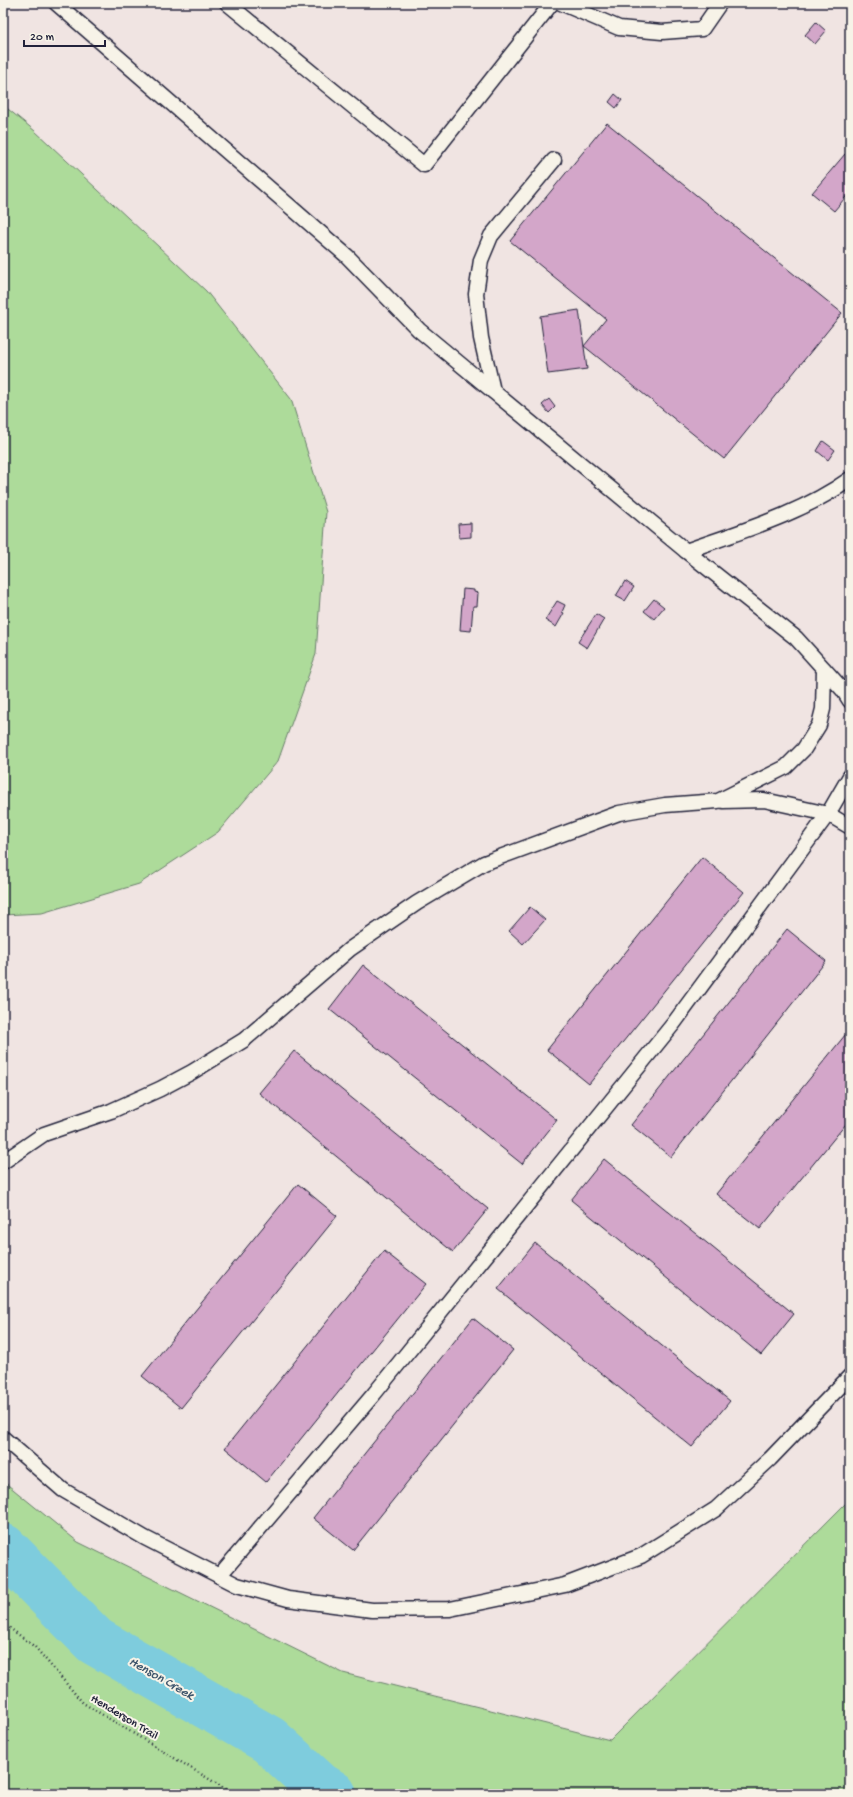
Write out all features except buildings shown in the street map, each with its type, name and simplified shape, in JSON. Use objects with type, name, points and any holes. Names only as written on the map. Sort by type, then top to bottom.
[{"type":"lane","points":[[56,3],[347,256],[419,330],[686,551],[796,638],[850,701]]},
{"type":"lane","points":[[227,3],[424,165],[552,3]]},
{"type":"lane","points":[[561,3],[619,28],[662,32],[702,29],[720,3]]},
{"type":"lane","points":[[493,391],[481,338],[476,294],[481,260],[491,236],[554,160]]},
{"type":"lane","points":[[686,551],[757,526],[802,508],[850,479]]},
{"type":"lane","points":[[718,801],[786,768],[804,749],[819,725],[823,709],[824,669]]},
{"type":"lane","points":[[219,1576],[374,1394],[674,1023],[828,814],[850,776]]},
{"type":"lane","points":[[3,1162],[44,1134],[111,1111],[160,1088],[192,1072],[244,1040],[350,949],[417,903],[484,863],[619,813],[665,805],[718,801],[764,800],[828,814],[850,827]]},
{"type":"lane","points":[[3,1438],[63,1490],[145,1538],[237,1585],[288,1599],[372,1610],[450,1609],[566,1585],[641,1556],[716,1509],[770,1459],[850,1376]]},
{"type":"path","name":"Henderson Trail","points":[[3,1623],[35,1647],[83,1703],[234,1794]]},
{"type":"green space","points":[[3,105],[35,131],[206,291],[291,399],[326,512],[316,654],[278,761],[218,832],[139,884],[42,913],[3,915]]},
{"type":"green space","points":[[3,1481],[78,1542],[343,1673],[610,1740],[850,1499],[850,1794],[3,1794]]},
{"type":"waterway","name":"Henson Creek","points":[[3,1548],[95,1641],[269,1740],[319,1786],[332,1794]]}]
